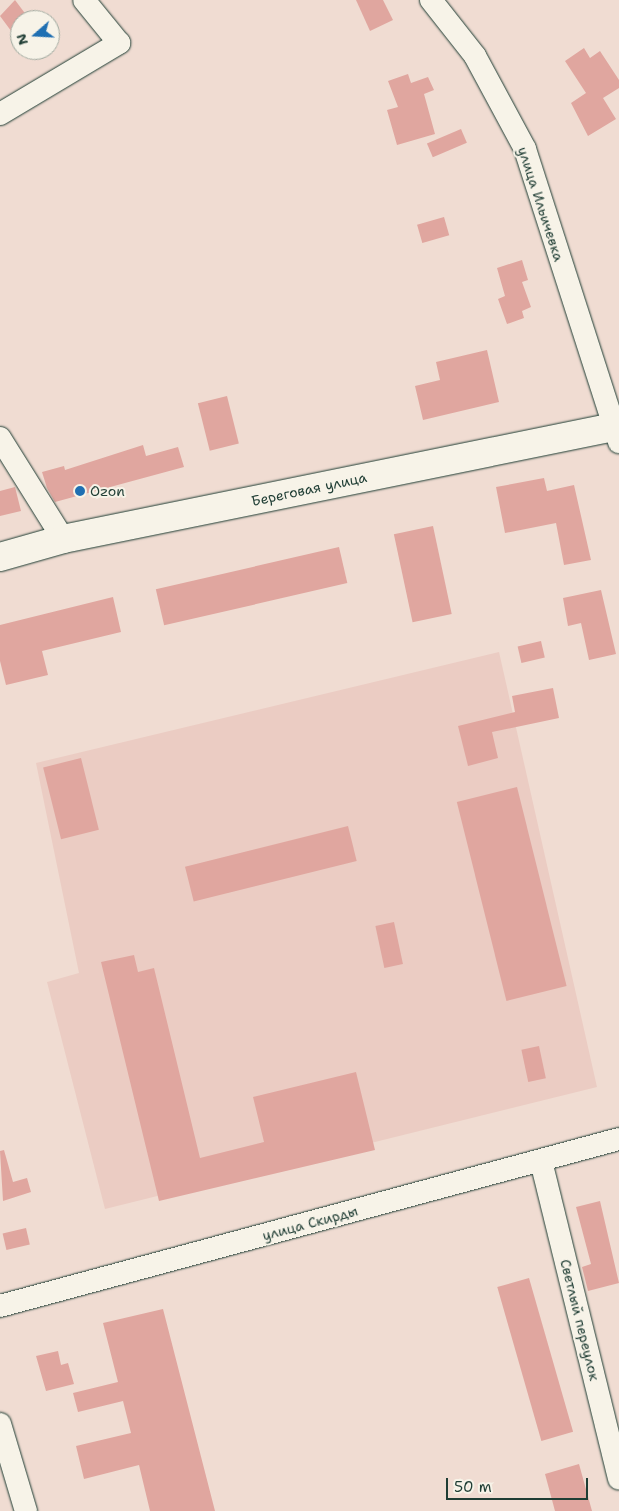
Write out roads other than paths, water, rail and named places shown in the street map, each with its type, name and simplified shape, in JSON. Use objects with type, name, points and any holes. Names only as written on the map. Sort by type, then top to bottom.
[{"type":"main road","name":"Береговая улица","points":[[0,557],[63,539],[618,431]]},
{"type":"street","points":[[0,114],[119,43],[84,0]]},
{"type":"street","name":"улица Ильичевка","points":[[431,0],[475,56],[525,149],[618,431]]},
{"type":"street","points":[[0,438],[63,539]]},
{"type":"street","name":"улица Скирды","points":[[0,1306],[619,1140]]},
{"type":"street","name":"Светлый переулок","points":[[541,1161],[619,1478]]},
{"type":"street","points":[[0,1424],[26,1511]]},
{"type":"place","name":"Ozon","points":[[80,491]]}]
